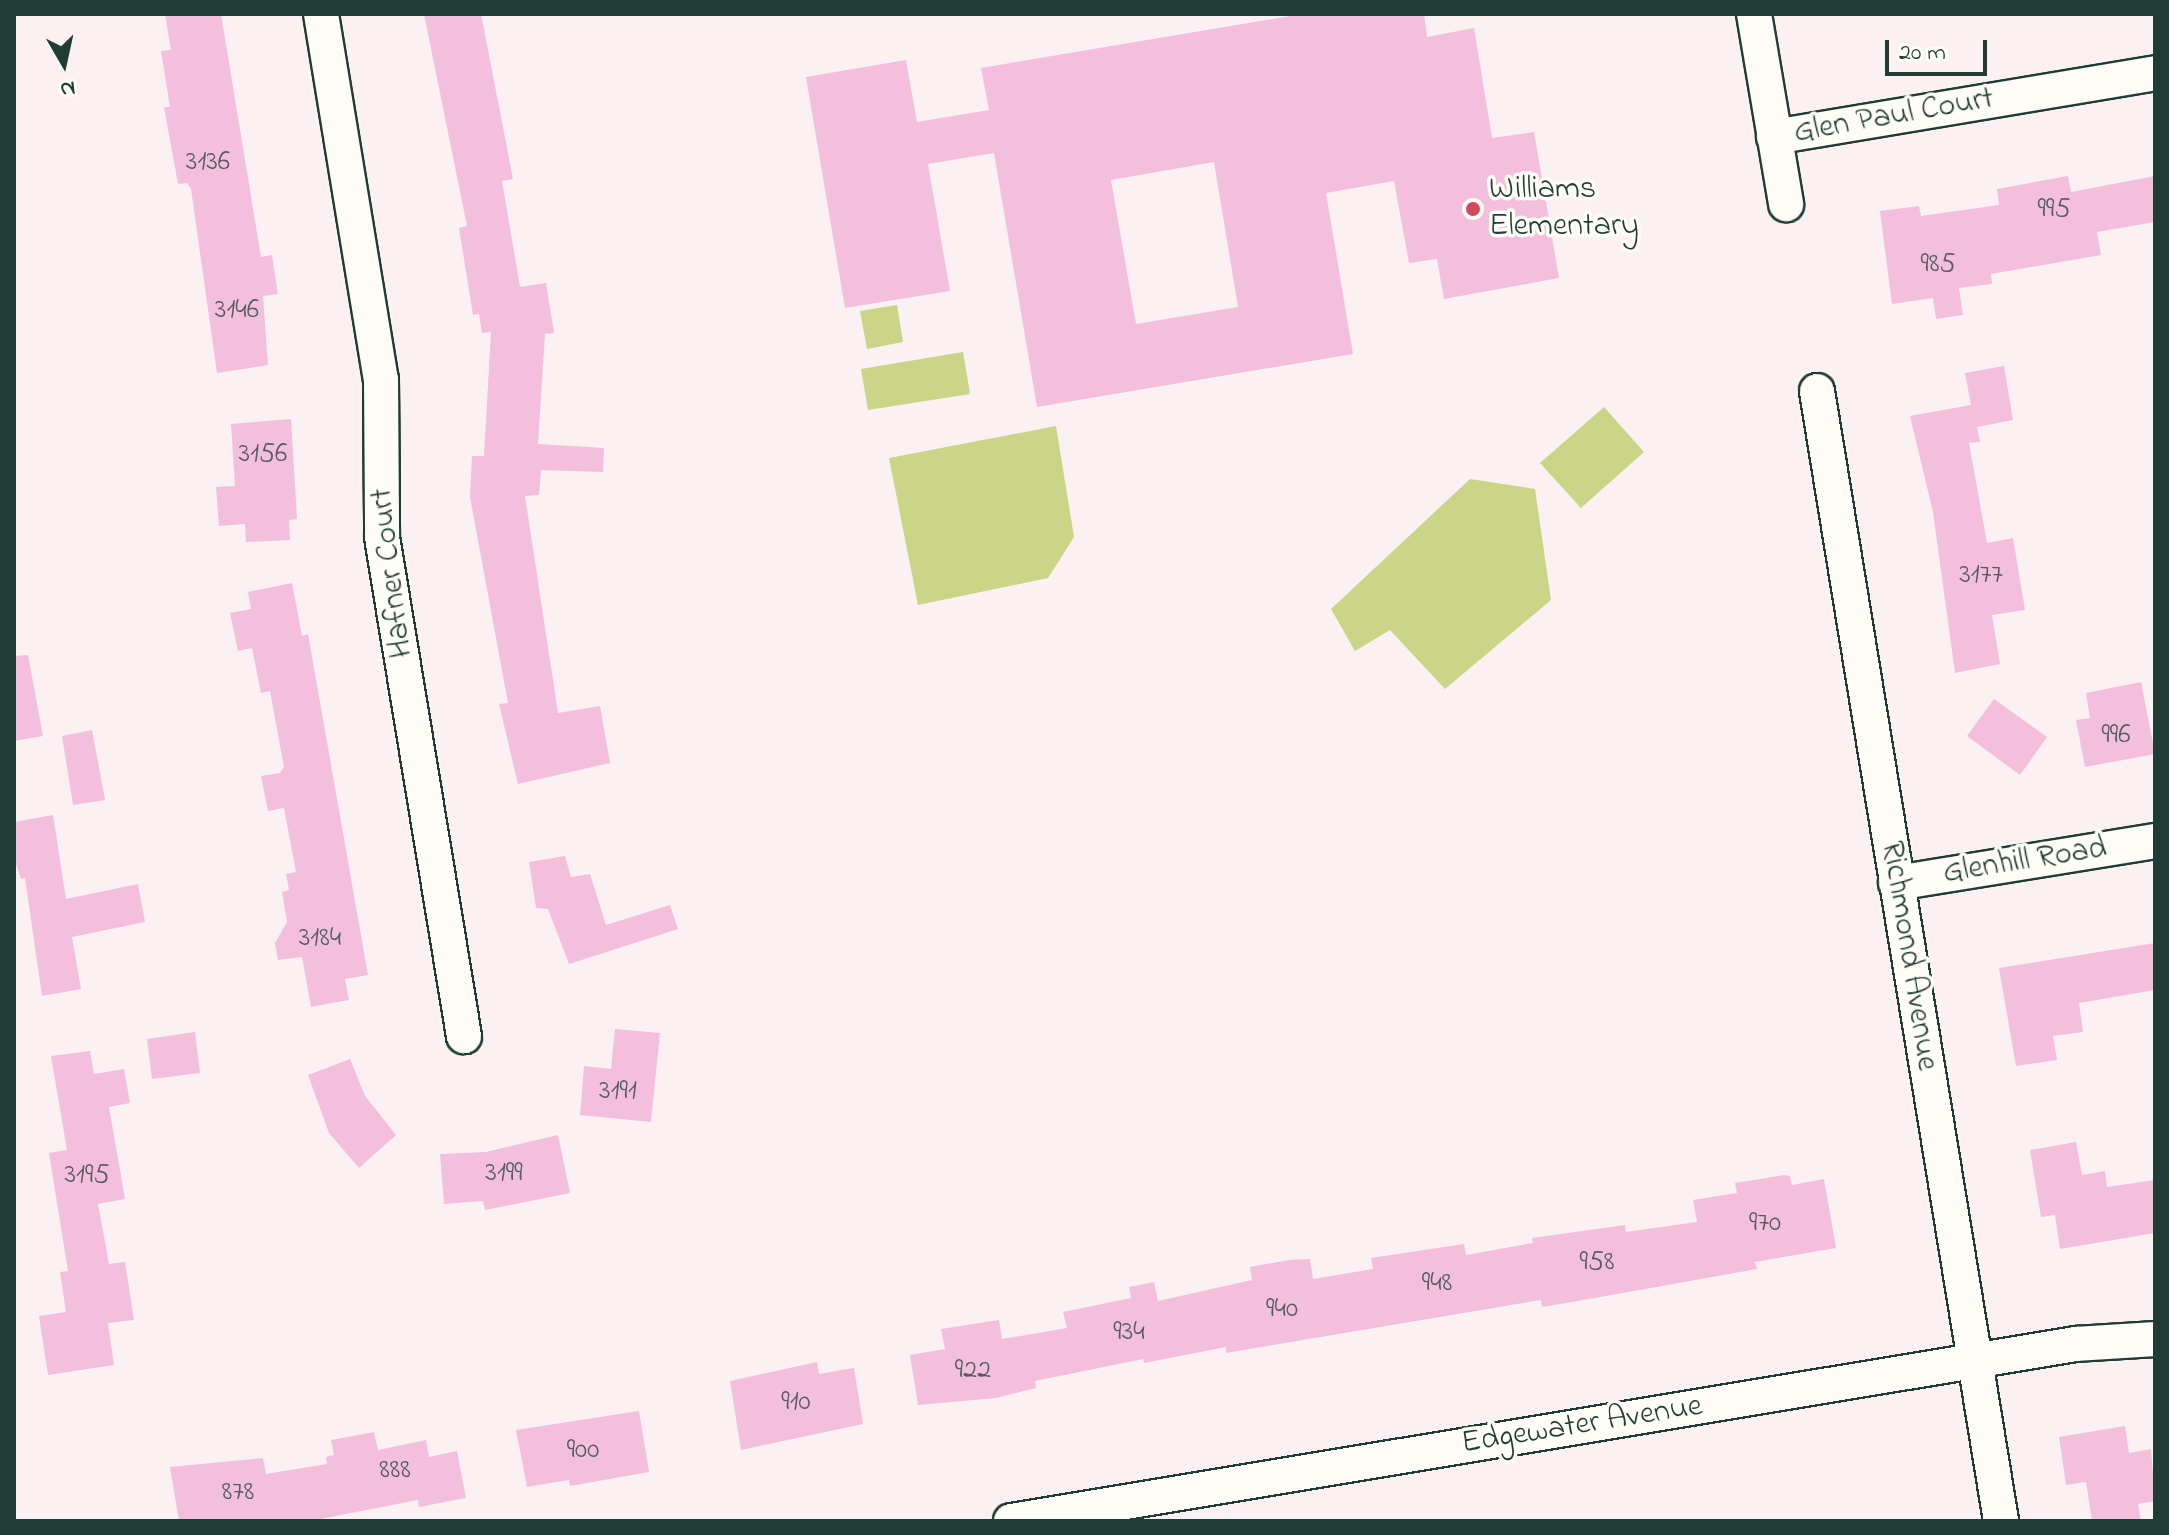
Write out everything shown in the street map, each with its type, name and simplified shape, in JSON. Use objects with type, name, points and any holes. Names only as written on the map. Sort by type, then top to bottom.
[{"type":"street","name":"Hafner Court","points":[[321,14],[381,379],[382,537],[464,1036]]},
{"type":"street","points":[[1754,14],[1786,204]]},
{"type":"street","name":"Glen Paul Court","points":[[1774,137],[2155,73]]},
{"type":"street","name":"Richmond Avenue","points":[[1817,391],[2001,1521]]},
{"type":"street","name":"Glenhill Road","points":[[1896,883],[2155,841]]},
{"type":"street","name":"Edgewater Avenue","points":[[1011,1521],[2076,1344],[2155,1339]]},
{"type":"green space","points":[[897,305],[903,342],[867,349],[860,311]]},
{"type":"green space","points":[[963,352],[970,394],[868,410],[861,369]]},
{"type":"green space","points":[[1604,407],[1644,452],[1581,508],[1540,463]]},
{"type":"green space","points":[[1056,426],[1074,537],[1048,578],[918,605],[889,458]]},
{"type":"green space","points":[[1470,479],[1535,489],[1551,600],[1445,689],[1390,630],[1355,651],[1331,609]]},
{"type":"building","points":[[165,14],[221,14],[261,257],[272,255],[278,294],[263,296],[268,365],[217,373],[191,189],[187,183],[178,184],[164,107],[170,107],[161,51],[171,50]]},
{"type":"building","points":[[424,14],[481,14],[513,179],[502,181],[520,287],[546,283],[554,333],[545,334],[538,444],[604,448],[603,472],[541,470],[539,495],[525,496],[558,713],[600,706],[610,763],[518,784],[499,704],[508,703],[470,497],[472,456],[484,456],[491,332],[482,333],[479,314],[473,315],[459,228],[467,226]]},
{"type":"building","name":"Williams Elementary","points":[[1302,14],[1424,14],[1427,37],[1474,28],[1492,138],[1534,132],[1559,278],[1444,299],[1437,259],[1409,263],[1394,181],[1326,193],[1353,354],[1037,407],[994,153],[928,164],[950,291],[845,308],[806,77],[906,60],[917,122],[989,110],[981,68]],"holes":[[[1214,162],[1238,307],[1136,324],[1111,180]]]},
{"type":"building","points":[[2068,176],[2071,192],[2155,176],[2155,222],[2097,232],[2101,255],[1991,274],[1992,284],[1959,288],[1963,315],[1936,319],[1933,298],[1892,304],[1880,211],[1919,206],[1921,216],[1999,205],[1997,189]]},
{"type":"building","points":[[2004,366],[2013,420],[1977,427],[1980,442],[1969,443],[1987,543],[2013,538],[2025,610],[1992,615],[2000,664],[1955,673],[1933,512],[1910,416],[1971,405],[1965,373]]},
{"type":"building","points":[[291,419],[297,519],[289,520],[290,540],[246,542],[245,524],[219,526],[216,487],[235,486],[231,424]]},
{"type":"building","points":[[292,583],[302,636],[308,634],[368,975],[345,979],[349,1000],[311,1007],[302,957],[278,960],[275,943],[287,922],[282,892],[289,890],[286,874],[296,872],[284,808],[268,811],[261,776],[280,773],[284,767],[270,691],[261,693],[252,648],[238,651],[230,613],[251,609],[248,592]]},
{"type":"building","points":[[28,655],[43,736],[14,741],[14,656]]},
{"type":"building","points":[[2141,682],[2155,754],[2085,767],[2076,720],[2090,718],[2086,693]]},
{"type":"building","points":[[1994,699],[2047,737],[2020,775],[1967,736]]},
{"type":"building","points":[[92,730],[105,800],[73,805],[62,736]]},
{"type":"building","points":[[53,815],[66,899],[138,884],[145,922],[72,937],[81,989],[42,996],[25,878],[21,879],[14,858],[14,822]]},
{"type":"building","points":[[565,856],[571,877],[590,874],[606,925],[670,905],[678,929],[569,964],[548,909],[536,908],[529,862]]},
{"type":"building","points":[[2155,943],[2155,990],[2079,1003],[2083,1032],[2053,1036],[2057,1060],[2016,1066],[1999,968]]},
{"type":"building","points":[[615,1029],[660,1033],[651,1122],[580,1115],[584,1066],[611,1069]]},
{"type":"building","points":[[195,1032],[200,1073],[152,1079],[147,1039]]},
{"type":"building","points":[[90,1051],[94,1074],[124,1069],[130,1103],[109,1107],[125,1199],[98,1204],[109,1264],[125,1262],[134,1320],[108,1323],[114,1365],[48,1375],[39,1316],[66,1312],[60,1272],[68,1271],[49,1153],[67,1150],[51,1056]]},
{"type":"building","points":[[350,1059],[365,1096],[396,1135],[359,1168],[329,1133],[308,1075]]},
{"type":"building","points":[[558,1135],[570,1193],[485,1210],[483,1201],[444,1204],[440,1154],[486,1152]]},
{"type":"building","points":[[2076,1142],[2082,1175],[2105,1171],[2107,1187],[2155,1180],[2155,1233],[2060,1249],[2055,1215],[2041,1217],[2030,1150]]},
{"type":"building","points":[[1790,1176],[1792,1185],[1824,1179],[1836,1248],[1755,1262],[1757,1269],[1578,1301],[1542,1307],[1541,1300],[1226,1353],[1226,1347],[1144,1363],[1143,1359],[1035,1381],[1036,1388],[996,1398],[918,1405],[910,1355],[945,1349],[941,1329],[999,1320],[1002,1339],[1067,1328],[1063,1312],[1131,1298],[1129,1287],[1154,1282],[1158,1301],[1252,1280],[1250,1267],[1289,1260],[1310,1259],[1313,1279],[1373,1269],[1371,1258],[1464,1244],[1466,1255],[1533,1243],[1532,1238],[1625,1225],[1626,1232],[1697,1222],[1693,1200],[1737,1193],[1735,1183]]},
{"type":"building","points":[[817,1362],[819,1374],[854,1368],[863,1424],[741,1450],[730,1381]]},
{"type":"building","points":[[639,1411],[649,1472],[570,1486],[569,1480],[527,1487],[516,1430]]},
{"type":"building","points":[[2125,1426],[2129,1453],[2151,1449],[2155,1501],[2138,1504],[2141,1521],[2092,1521],[2086,1482],[2066,1485],[2059,1437]]},
{"type":"building","points":[[374,1432],[378,1450],[426,1440],[429,1457],[457,1451],[466,1498],[419,1507],[418,1500],[310,1521],[179,1521],[170,1467],[263,1458],[266,1474],[327,1464],[326,1457],[334,1455],[331,1440]]},
{"type":"place","name":"Williams Elementary","points":[[1473,209]]}]
